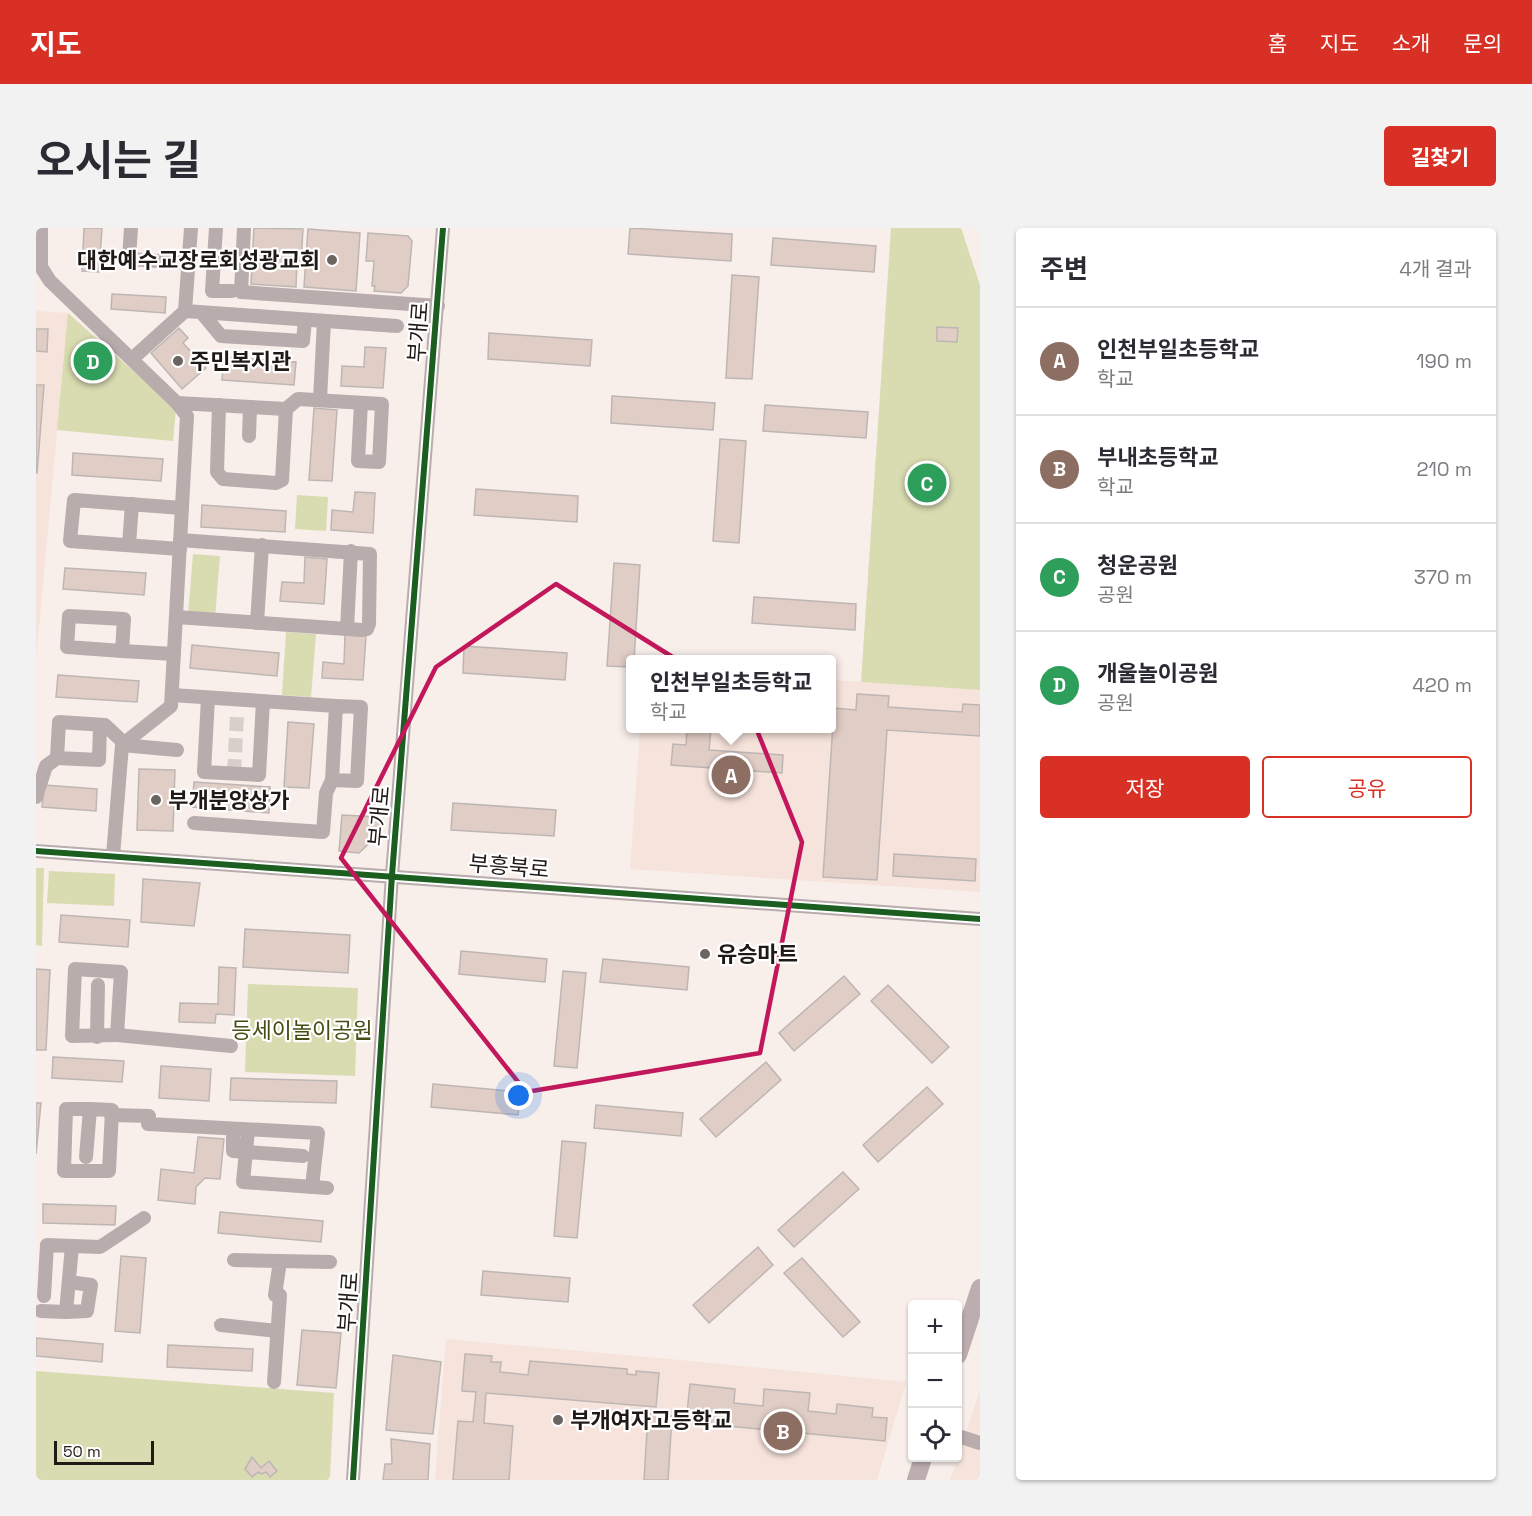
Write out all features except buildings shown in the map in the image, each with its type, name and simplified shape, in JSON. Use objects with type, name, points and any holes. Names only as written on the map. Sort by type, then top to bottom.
[{"type":"main road","points":[[957,1354],[980,1288]]},
{"type":"main road","points":[[916,1480],[922,1462]]},
{"type":"street","points":[[41,228],[39,257],[44,273],[177,403],[187,416],[171,706],[123,744],[113,856]]},
{"type":"street","points":[[131,228],[129,259],[188,263]]},
{"type":"street","points":[[132,359],[185,311],[190,228]]},
{"type":"street","points":[[216,228],[212,291],[236,292],[244,228]]},
{"type":"street","name":"부개로","points":[[352,1480],[393,875],[443,228]]},
{"type":"street","name":"부개로","points":[[236,292],[438,306]]},
{"type":"street","points":[[185,311],[397,326]]},
{"type":"street","points":[[202,313],[221,336],[303,341],[304,320]]},
{"type":"street","points":[[320,400],[324,321]]},
{"type":"street","points":[[177,403],[285,409],[298,399],[361,404]]},
{"type":"street","points":[[219,405],[217,472],[223,479],[276,483],[282,480],[285,409]]},
{"type":"street","points":[[249,436],[250,407]]},
{"type":"street","points":[[176,617],[230,617],[257,623],[347,629],[367,629],[369,624],[372,558],[366,552],[262,545],[129,545],[70,541],[74,500],[182,508]]},
{"type":"street","points":[[129,545],[132,504]]},
{"type":"street","points":[[257,623],[262,545]]},
{"type":"street","points":[[347,629],[351,551]]},
{"type":"street","points":[[122,651],[124,619],[69,616],[67,647],[122,651],[174,654]]},
{"type":"street","points":[[172,695],[361,707],[357,781],[332,780]]},
{"type":"street","points":[[208,698],[204,772],[259,775],[263,701]]},
{"type":"street","points":[[194,823],[323,832],[326,793],[332,780],[336,706]]},
{"type":"street","points":[[57,758],[58,722],[105,725],[123,744],[177,750]]},
{"type":"street","points":[[36,797],[46,766],[57,758],[99,760],[100,725]]},
{"type":"street","name":"부흥북로","points":[[36,851],[980,919]]},
{"type":"street","points":[[117,1035],[121,972],[75,969],[72,1036],[117,1035],[231,1046]]},
{"type":"street","points":[[97,1037],[98,985]]},
{"type":"street","points":[[66,1109],[90,1109],[112,1110],[109,1171],[64,1171],[66,1109]]},
{"type":"street","points":[[86,1157],[90,1109]]},
{"type":"street","points":[[111,1115],[248,1130],[318,1133],[312,1187]]},
{"type":"street","points":[[248,1130],[243,1182],[327,1188]]},
{"type":"street","points":[[233,1137],[233,1151],[303,1156]]},
{"type":"street","points":[[44,1296],[47,1245],[100,1247],[144,1218]]},
{"type":"street","points":[[66,1312],[72,1246]]},
{"type":"street","points":[[234,1260],[330,1262]]},
{"type":"street","points":[[274,1382],[280,1261]]},
{"type":"street","points":[[41,1311],[87,1311],[91,1285],[69,1282]]},
{"type":"street","points":[[221,1325],[277,1331]]},
{"type":"street","points":[[962,1438],[980,1443]]},
{"type":"highlighted area","points":[[556,584],[746,703],[802,842],[760,1053],[526,1092],[341,858],[436,667]]},
{"type":"shaded area","points":[[36,311],[68,313],[36,660]]},
{"type":"shaded area","points":[[836,680],[980,690],[980,892],[630,869],[640,733],[836,733]]},
{"type":"shaded area","points":[[446,1339],[906,1382],[877,1480],[435,1480]]},
{"type":"shaded area","points":[[980,1390],[980,1480],[950,1480],[956,1462],[962,1462],[962,1444]]},
{"type":"green space","points":[[891,228],[961,228],[980,285],[980,690],[861,682]]},
{"type":"green space","points":[[68,313],[176,409],[173,441],[57,430]]},
{"type":"green space","points":[[297,495],[328,497],[326,531],[295,529]]},
{"type":"green space","points":[[193,554],[220,556],[215,618],[188,615]]},
{"type":"green space","points":[[286,632],[316,634],[311,697],[282,695]]},
{"type":"green space","points":[[36,868],[44,868],[42,946],[36,945]]},
{"type":"green space","points":[[49,871],[115,874],[114,906],[47,903]]},
{"type":"green space","name":"등세이놀이공원","points":[[248,984],[358,988],[355,1076],[245,1072]]},
{"type":"green space","points":[[36,1371],[334,1393],[330,1477],[327,1480],[36,1480]]},
{"type":"tunnel","points":[[234,773],[237,715]]},
{"type":"cycle path","points":[[353,1480],[392,875],[443,228]]},
{"type":"cycle path","points":[[36,851],[980,919]]},
{"type":"place","name":"대한예수교장로회성광교회","points":[[332,260]]},
{"type":"place","name":"개울놀이공원","points":[[93,361]]},
{"type":"place","name":"주민복지관","points":[[178,361]]},
{"type":"place","name":"청운공원","points":[[927,483]]},
{"type":"place","name":"인천부일초등학교","points":[[731,775]]},
{"type":"place","name":"부개분양상가","points":[[156,800]]},
{"type":"place","name":"유승마트","points":[[705,954]]},
{"type":"place","name":"부개여자고등학교","points":[[558,1420]]},
{"type":"place","name":"부내초등학교","points":[[783,1431]]}]
